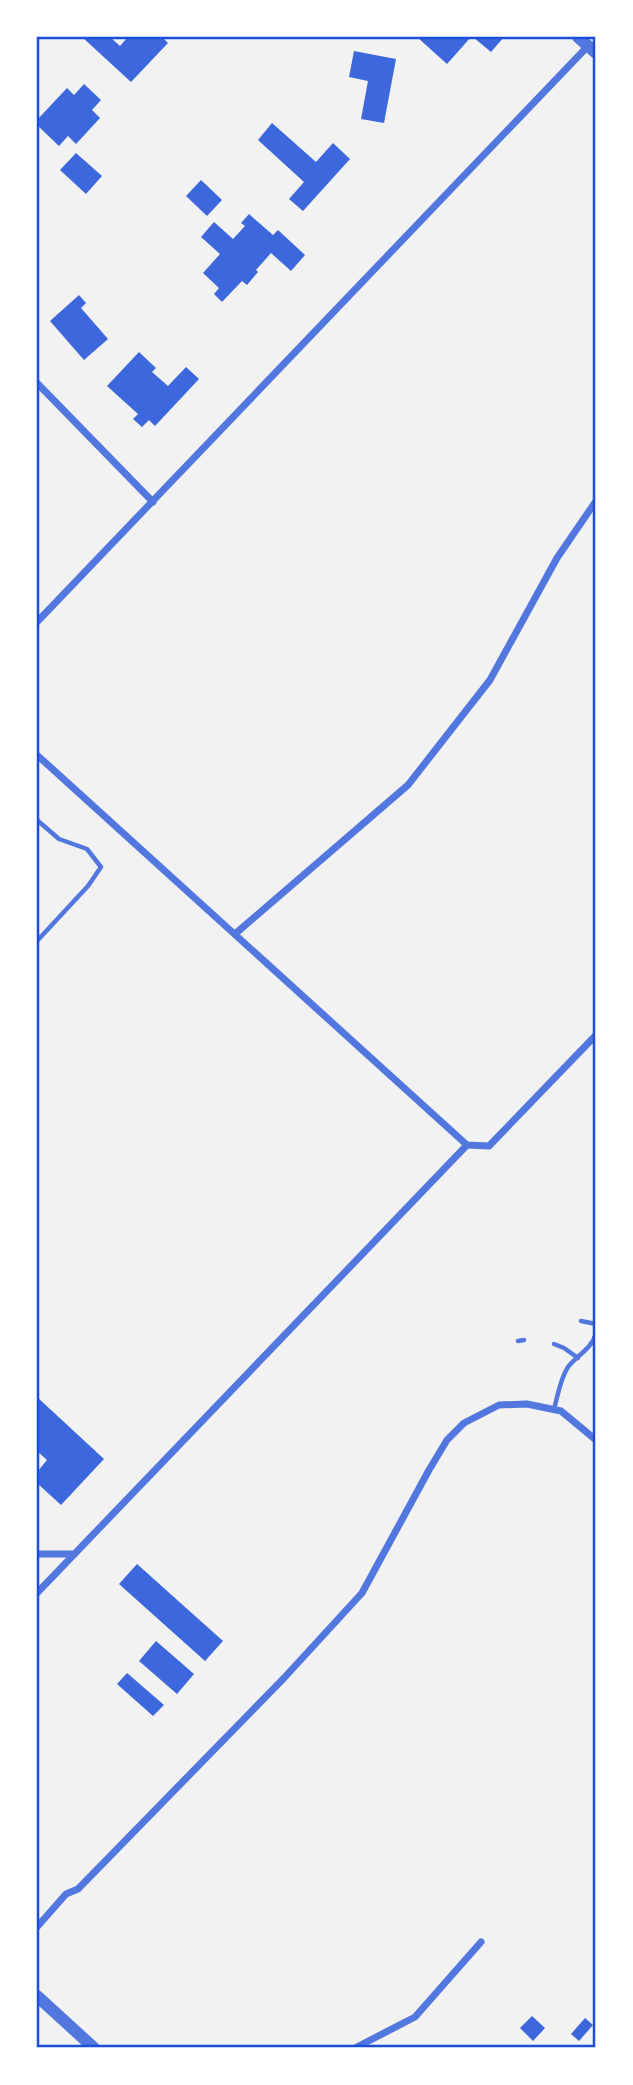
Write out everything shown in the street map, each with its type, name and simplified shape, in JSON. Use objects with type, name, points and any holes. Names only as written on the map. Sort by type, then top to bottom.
[{"type":"street","points":[[37,622],[592,50],[578,37]]},
{"type":"street","points":[[37,383],[153,502]]},
{"type":"street","points":[[234,934],[408,785],[490,680],[557,558],[596,501]]},
{"type":"street","points":[[37,755],[467,1145],[489,1146],[596,1035]]},
{"type":"street","points":[[37,1592],[467,1145]]},
{"type":"street","points":[[37,1927],[66,1894],[78,1889],[284,1678],[362,1593],[447,1440],[464,1423],[499,1405],[527,1404],[561,1410],[596,1440]]},
{"type":"street","points":[[37,1554],[74,1554]]},
{"type":"street","points":[[355,2048],[415,2017],[481,1942]]},
{"type":"street","points":[[37,1996],[94,2048]]},
{"type":"lane","points":[[37,820],[58,839],[87,849],[101,867],[88,887],[37,941]]},
{"type":"lane","points":[[581,1321],[596,1324]]},
{"type":"lane","points":[[554,1409],[562,1379],[569,1365],[578,1358],[596,1333]]},
{"type":"lane","points":[[518,1341],[524,1340]]},
{"type":"lane","points":[[554,1344],[578,1358]]},
{"type":"building","points":[[82,37],[110,37],[120,46],[126,39],[124,37],[162,37],[168,43],[131,82]]},
{"type":"building","points":[[417,37],[471,37],[447,64]]},
{"type":"building","points":[[473,37],[504,37],[491,52]]},
{"type":"building","points":[[354,51],[396,59],[384,123],[361,119],[368,81],[349,77]]},
{"type":"building","points":[[84,84],[101,100],[92,110],[100,118],[76,144],[68,136],[59,146],[37,125],[37,120],[67,88],[74,95]]},
{"type":"building","points":[[272,123],[316,162],[333,143],[350,159],[303,211],[289,199],[304,182],[258,140]]},
{"type":"building","points":[[76,153],[102,176],[86,194],[60,170]]},
{"type":"building","points":[[201,180],[222,200],[207,216],[186,196]]},
{"type":"building","points":[[249,214],[273,235],[278,230],[305,255],[291,271],[271,253],[247,285],[242,281],[222,302],[214,294],[219,288],[203,273],[220,254],[201,237],[214,222],[233,239],[245,226],[241,223]]},
{"type":"building","points":[[79,295],[86,303],[81,308],[108,339],[84,360],[50,321]]},
{"type":"building","points":[[139,352],[156,368],[152,372],[168,386],[186,367],[199,379],[155,426],[149,420],[142,427],[133,419],[138,414],[107,386]]},
{"type":"building","points":[[37,1397],[104,1459],[61,1505],[37,1483],[37,1472],[47,1460],[37,1451]]},
{"type":"building","points":[[137,1564],[223,1641],[205,1661],[119,1584]]},
{"type":"building","points":[[156,1641],[194,1674],[177,1694],[139,1661]]},
{"type":"building","points":[[127,1673],[164,1705],[153,1716],[117,1684]]},
{"type":"building","points":[[532,2016],[545,2028],[533,2041],[520,2028]]},
{"type":"building","points":[[585,2018],[593,2025],[579,2041],[571,2034]]}]
